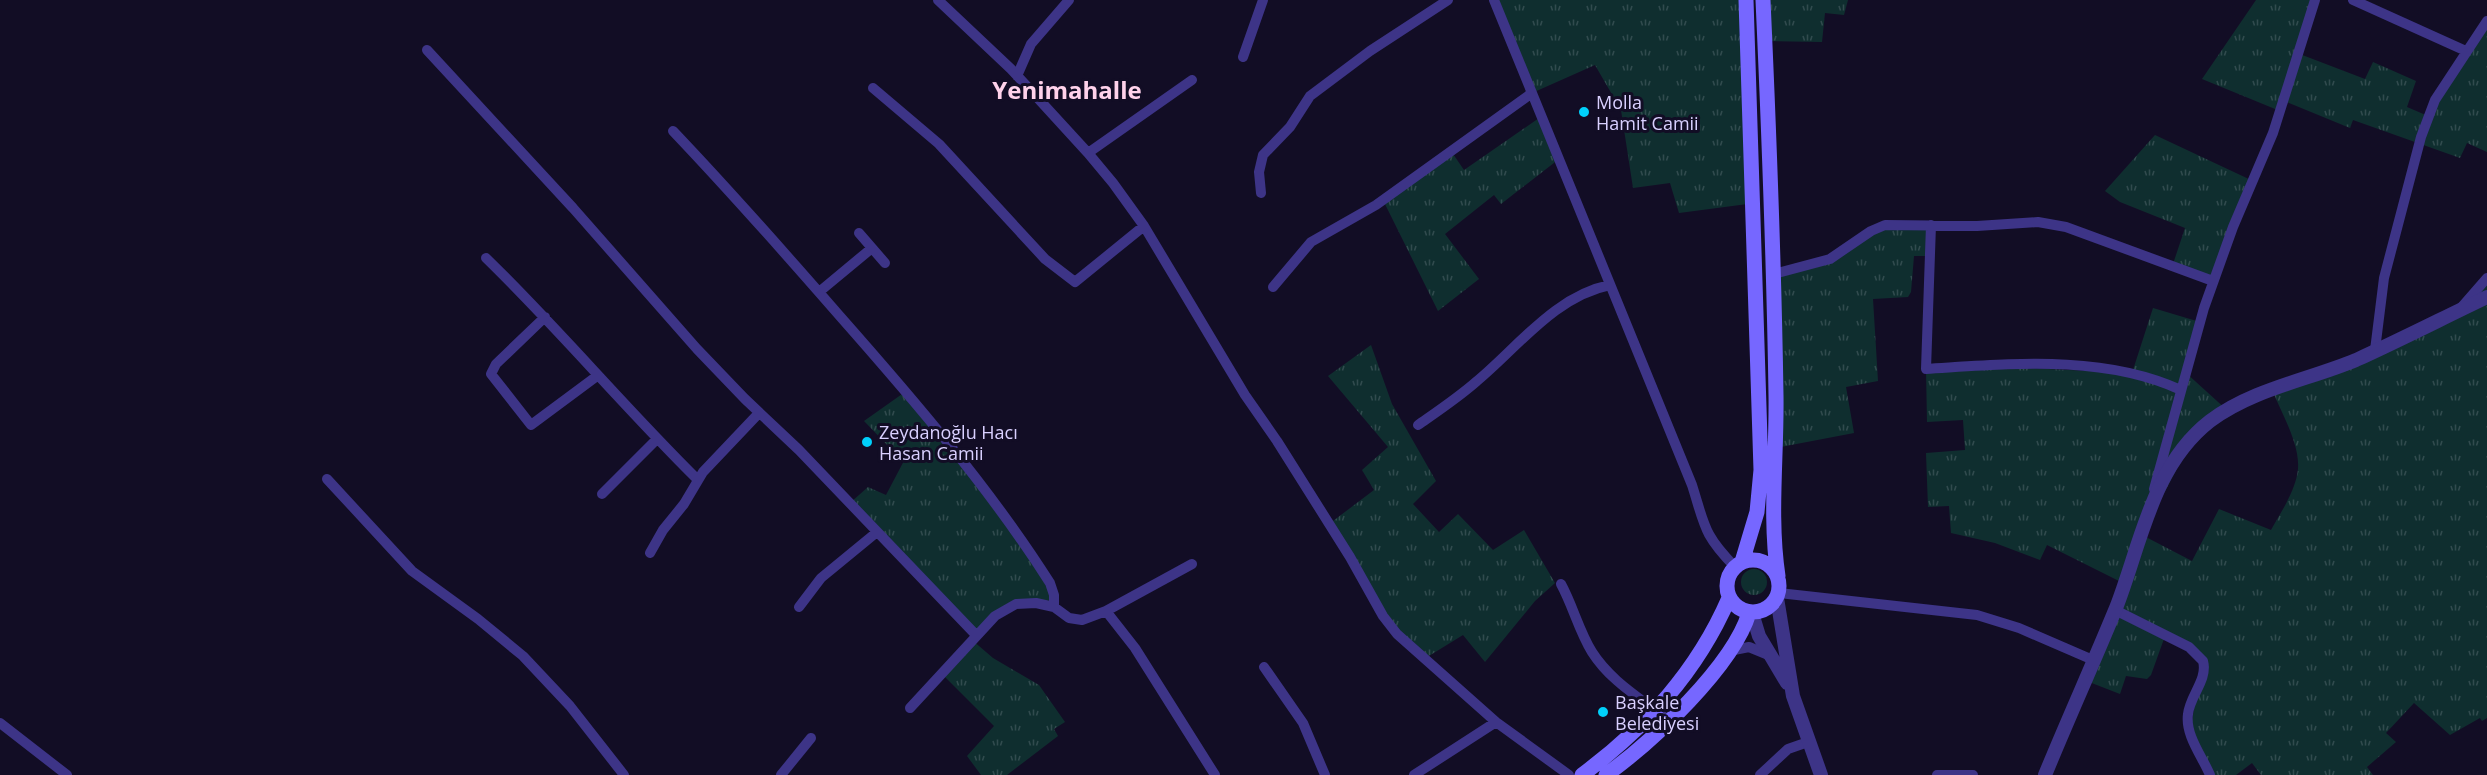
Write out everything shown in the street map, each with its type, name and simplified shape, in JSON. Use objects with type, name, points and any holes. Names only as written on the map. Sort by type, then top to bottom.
[{"type":"main road","points":[[1582,775],[1622,745],[1657,711],[1706,647],[1729,598],[1728,579],[1739,565],[1757,512],[1761,470],[1746,0]]},
{"type":"main road","points":[[1729,598],[1736,606],[1751,613],[1768,608],[1778,595],[1774,511],[1776,397],[1773,274],[1763,0]]},
{"type":"main road","points":[[1739,565],[1760,561],[1772,568],[1778,576]]},
{"type":"main road","points":[[1606,775],[1669,721],[1729,651],[1751,613]]},
{"type":"street","points":[[938,0],[1017,76],[1088,153],[1144,226],[1245,395],[1350,557],[1383,616],[1417,653],[1496,722],[1569,775]]},
{"type":"street","points":[[1017,76],[1031,44],[1069,0]]},
{"type":"street","points":[[1243,57],[1263,0]]},
{"type":"street","points":[[1261,193],[1259,172],[1263,155],[1290,127],[1310,96],[1370,51],[1449,0]]},
{"type":"street","points":[[1494,0],[1692,485],[1702,525],[1711,541],[1739,565]]},
{"type":"street","points":[[2044,775],[2115,610],[2151,501],[2213,281],[2273,133],[2315,0]]},
{"type":"street","points":[[2353,0],[2466,51]]},
{"type":"street","points":[[2375,351],[2384,278],[2416,152],[2435,100],[2487,21]]},
{"type":"street","points":[[427,50],[580,216],[655,304],[976,635]]},
{"type":"street","points":[[1088,153],[1192,80]]},
{"type":"street","points":[[873,88],[939,144],[1045,259],[1075,282],[1144,226]]},
{"type":"street","points":[[1273,287],[1311,242],[1376,206],[1532,93]]},
{"type":"street","points":[[673,131],[748,210],[936,429],[1012,526],[1050,583],[1054,595],[1054,607]]},
{"type":"street","points":[[1773,274],[1830,259],[1871,231],[1885,225],[1977,226],[2038,222],[2054,224],[2213,281]]},
{"type":"street","points":[[1931,225],[1926,369],[2019,365],[2091,367],[2142,375],[2181,390]]},
{"type":"street","points":[[860,233],[885,263]]},
{"type":"street","points":[[819,292],[872,248]]},
{"type":"street","points":[[486,258],[545,317],[657,440],[698,480]]},
{"type":"street","points":[[2458,311],[2487,278]]},
{"type":"street","points":[[1418,425],[1478,381],[1522,339],[1563,306],[1588,292],[1610,285]]},
{"type":"street","points":[[2151,501],[2178,456],[2213,419],[2272,389],[2332,369],[2375,351],[2487,297]]},
{"type":"street","points":[[545,317],[496,364],[491,374],[531,425],[597,376]]},
{"type":"street","points":[[650,554],[698,480],[759,413]]},
{"type":"street","points":[[602,494],[657,440]]},
{"type":"street","points":[[327,479],[412,571],[478,619],[523,656],[570,706],[624,775]]},
{"type":"street","points":[[800,608],[821,578],[877,532]]},
{"type":"street","points":[[910,708],[994,616],[1008,607],[1026,602],[1054,607],[1076,620],[1082,620],[1106,611],[1192,564]]},
{"type":"street","points":[[1561,584],[1577,615],[1586,642],[1601,664],[1617,681],[1669,721]]},
{"type":"street","points":[[1821,775],[1793,696],[1778,595],[1977,615],[2028,632],[2093,660]]},
{"type":"street","points":[[2115,610],[2189,647],[2203,660],[2204,673],[2188,708],[2187,720],[2210,775]]},
{"type":"street","points":[[1106,611],[1135,648],[1215,775]]},
{"type":"street","points":[[1751,613],[1759,636],[1793,696]]},
{"type":"street","points":[[1729,651],[1749,647],[1761,649],[1771,656]]},
{"type":"street","points":[[1264,667],[1303,723],[1325,775]]},
{"type":"street","points":[[1414,775],[1496,722]]},
{"type":"street","points":[[0,723],[67,775]]},
{"type":"street","points":[[781,775],[811,738]]},
{"type":"street","points":[[1760,775],[1788,749],[1808,742]]},
{"type":"street","points":[[1937,775],[1973,775]]},
{"type":"green space","points":[[1494,0],[1746,0],[1755,203],[1679,213],[1670,183],[1633,188],[1621,110],[1595,65],[1532,93]]},
{"type":"green space","points":[[1763,0],[1848,0],[1844,15],[1825,13],[1822,42],[1765,41]]},
{"type":"green space","points":[[2256,0],[2315,0],[2297,53],[2365,79],[2373,62],[2416,81],[2407,107],[2428,116],[2487,21],[2487,152],[2467,143],[2460,158],[2353,120],[2350,128],[2284,101],[2280,111],[2202,79]]},
{"type":"green space","points":[[1542,116],[1559,159],[1501,204],[1494,195],[1445,234],[1479,279],[1438,311],[1383,200],[1451,151],[1464,170]]},
{"type":"green space","points":[[2155,135],[2253,181],[2213,281],[2172,267],[2185,228],[2120,202],[2105,191]]},
{"type":"green space","points":[[1931,225],[1929,256],[1914,256],[1911,292],[1908,297],[1873,299],[1878,381],[1846,387],[1854,433],[1775,448],[1774,274],[1805,268],[1871,231]]},
{"type":"green space","points":[[2487,278],[2487,718],[2482,721],[2480,718],[2450,735],[2414,703],[2386,733],[2396,742],[2367,767],[2373,775],[2261,775],[2252,763],[2236,775],[2210,775],[2190,731],[2203,660],[2165,636],[2151,675],[2147,679],[2126,676],[2120,694],[2084,680],[2125,584],[2047,545],[2040,560],[1995,543],[1951,533],[1949,506],[1928,507],[1926,453],[1965,450],[1963,420],[1927,422],[1926,369],[1983,366],[2132,373],[2153,308],[2200,322],[2185,372],[2228,411],[2192,440],[2142,535],[2192,561],[2219,509],[2271,530],[2291,493],[2298,469],[2293,439],[2272,389],[2458,311]]},
{"type":"green space","points":[[1371,345],[1392,404],[1436,481],[1413,504],[1439,532],[1458,514],[1493,550],[1524,530],[1555,583],[1535,601],[1485,662],[1463,635],[1424,659],[1397,634],[1329,524],[1374,490],[1362,470],[1388,447],[1328,376]]},
{"type":"green space","points":[[905,392],[1012,526],[1054,600],[1016,604],[976,635],[850,503],[868,487],[886,495],[906,457],[892,450],[864,421]]},
{"type":"green space","points":[[1754,569],[1763,573],[1767,582],[1763,591],[1754,595],[1745,591],[1741,582],[1745,573]]},
{"type":"green space","points":[[972,640],[993,658],[1039,685],[1065,722],[1054,729],[1058,736],[1007,775],[981,775],[967,756],[994,726],[941,673]]},
{"type":"place","name":"Molla Hamit Camii","points":[[1584,112]]},
{"type":"place","name":"Zeydanoğlu Hacı Hasan Camii","points":[[867,442]]},
{"type":"place","name":"Başkale Belediyesi","points":[[1603,712]]},
{"type":"district","name":"Yenimahalle","points":[[1067,89]]}]
